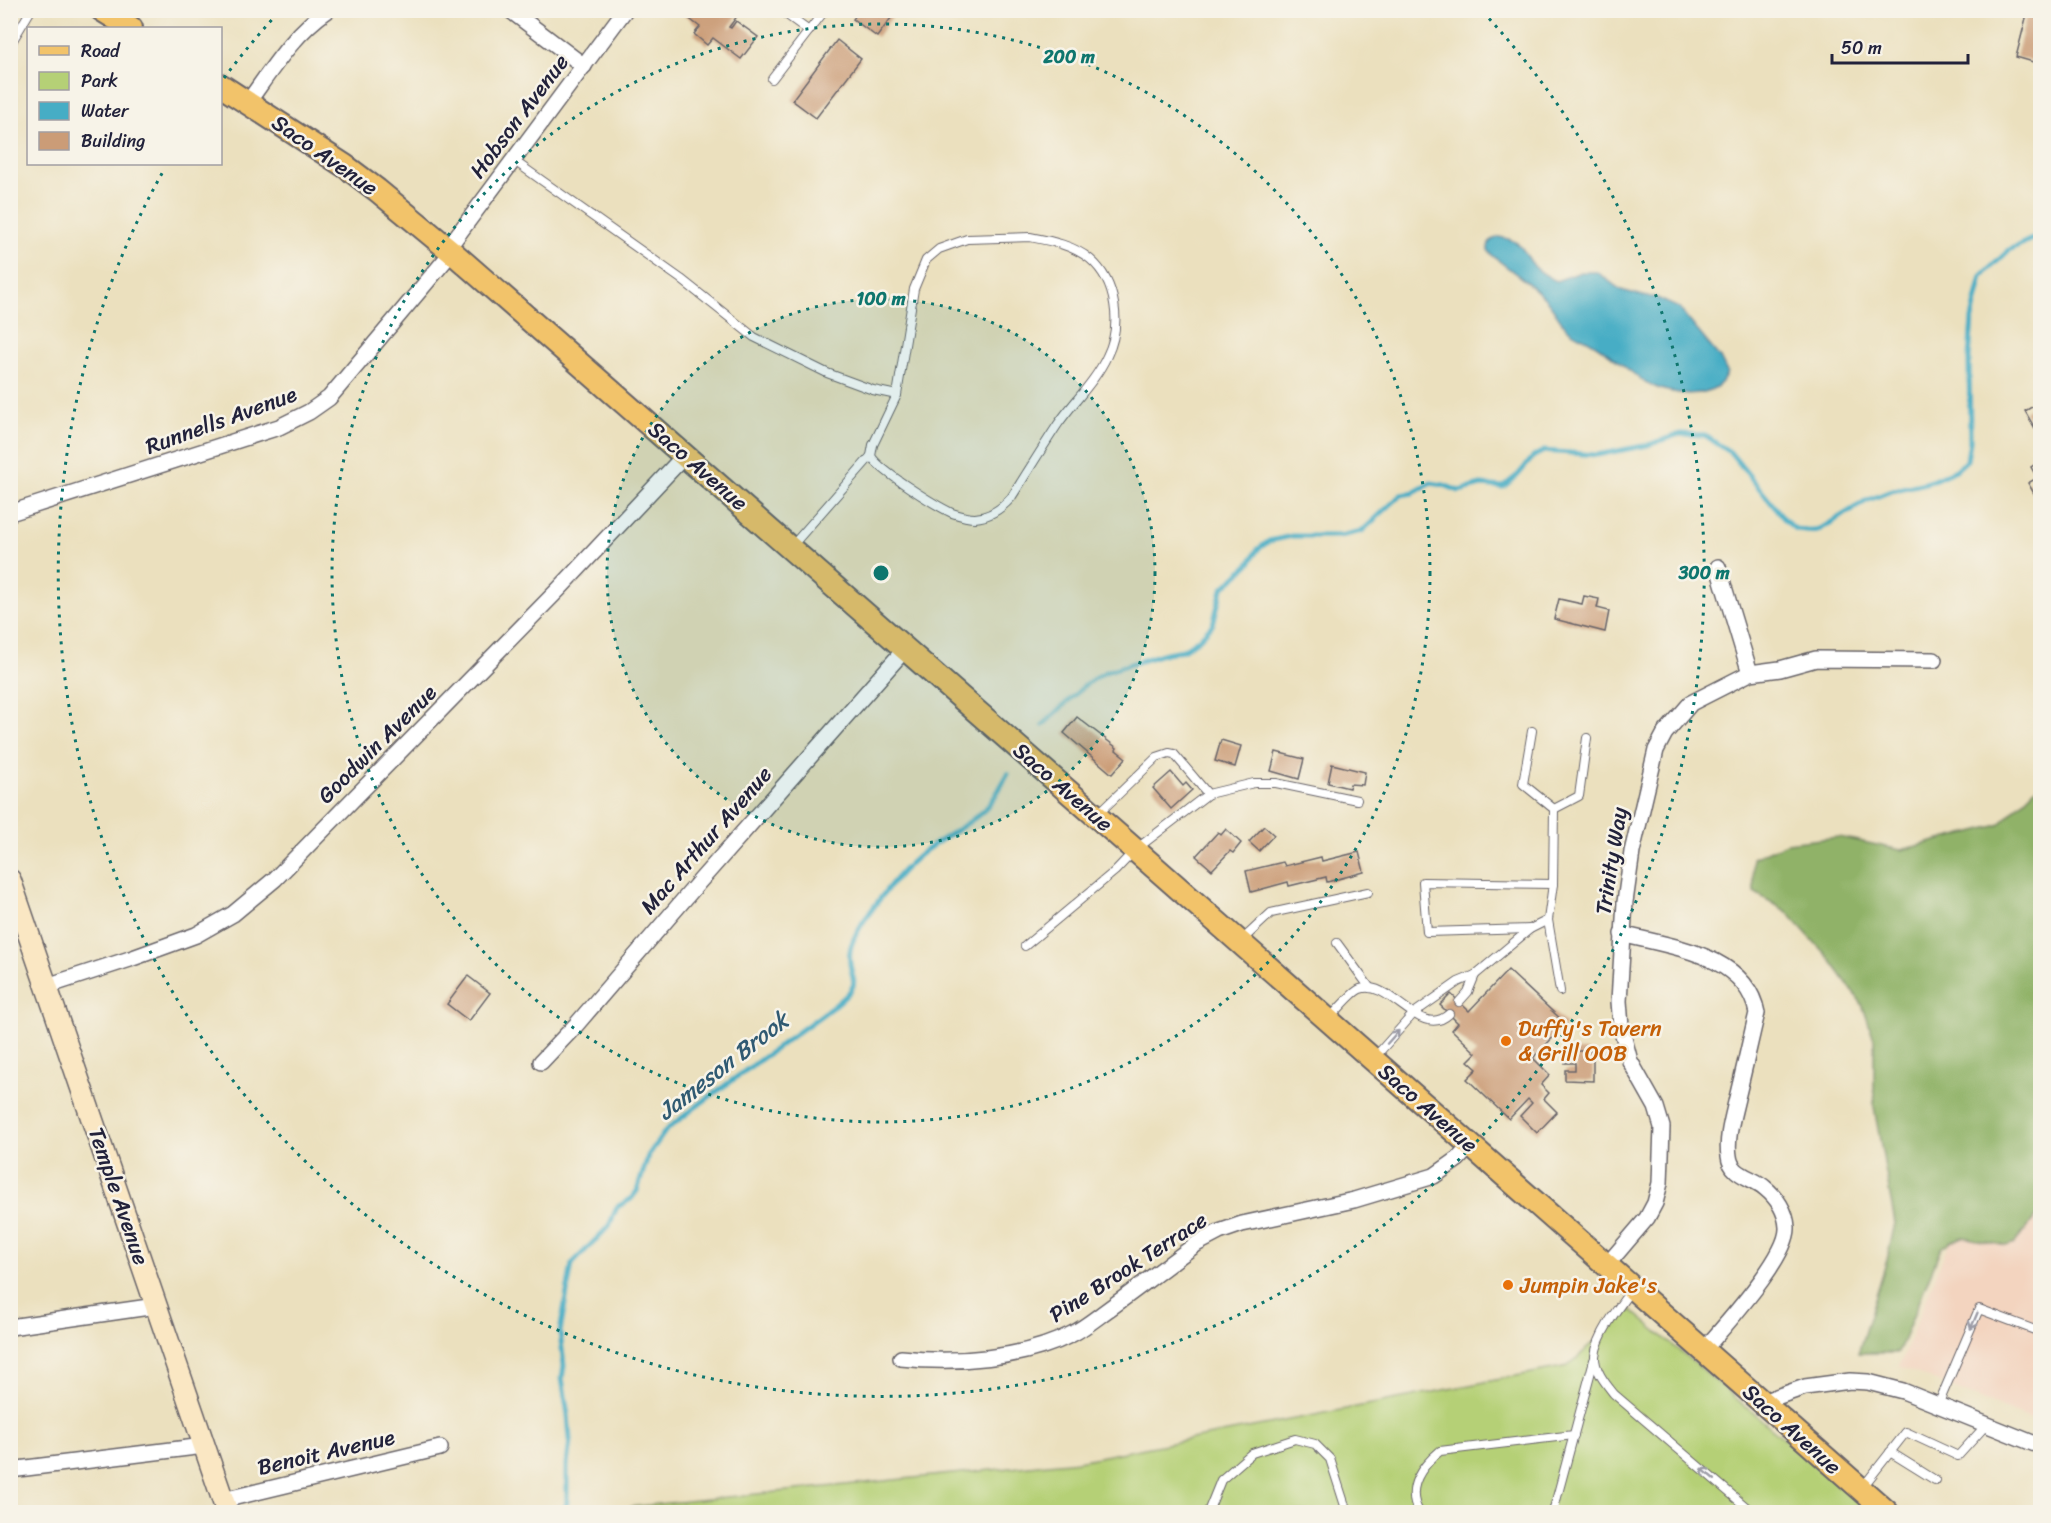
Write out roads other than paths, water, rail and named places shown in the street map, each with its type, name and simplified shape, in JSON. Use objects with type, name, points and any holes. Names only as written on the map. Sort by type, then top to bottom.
[{"type":"main road","name":"Saco Avenue","points":[[222,86],[369,184],[450,250],[906,648],[1887,1512]]},
{"type":"street","points":[[248,102],[296,39],[328,10]]},
{"type":"street","points":[[510,10],[584,66]]},
{"type":"street","name":"Hobson Avenue","points":[[450,250],[513,160],[625,10]]},
{"type":"street","name":"Runnells Avenue","points":[[10,513],[279,427],[309,412],[329,398],[450,250]]},
{"type":"street","name":"Goodwin Avenue","points":[[47,986],[196,935],[233,914],[275,879],[551,597],[685,455]]},
{"type":"street","points":[[1718,567],[1750,673]]},
{"type":"street","name":"Mac Arthur Avenue","points":[[541,1062],[906,648]]},
{"type":"street","name":"Trinity Way","points":[[1606,1266],[1647,1218],[1655,1203],[1660,1183],[1662,1127],[1656,1107],[1630,1061],[1621,1026],[1619,1001],[1622,934],[1632,852],[1656,750],[1674,720],[1691,703],[1750,673],[1780,669],[1816,659],[1934,660]]},
{"type":"street","name":"Temple Avenue","points":[[10,879],[225,1506]]},
{"type":"street","points":[[1622,934],[1718,962],[1743,981],[1755,1000],[1757,1013],[1733,1115],[1728,1141],[1729,1157],[1732,1167],[1763,1186],[1774,1196],[1782,1209],[1787,1228],[1774,1263],[1704,1350]]},
{"type":"street","name":"Pine Brook Terrace","points":[[901,1358],[968,1359],[1022,1352],[1047,1346],[1074,1334],[1198,1243],[1219,1232],[1278,1215],[1354,1200],[1434,1176],[1458,1159],[1471,1145]]},
{"type":"street","points":[[10,1327],[156,1306]]},
{"type":"street","points":[[1762,1402],[1805,1388],[1850,1381],[1868,1382],[1903,1391],[2040,1446]]},
{"type":"street","points":[[10,1470],[204,1446]]},
{"type":"street","name":"Benoit Avenue","points":[[225,1506],[440,1448]]},
{"type":"lane","points":[[10,45],[31,10]]},
{"type":"lane","points":[[780,10],[809,31]]},
{"type":"lane","points":[[772,79],[825,10]]},
{"type":"lane","points":[[513,160],[681,279],[754,337],[827,373],[873,390],[897,395]]},
{"type":"lane","points":[[790,547],[871,456],[873,445],[897,395],[914,289],[926,260],[939,249],[967,239],[1030,237],[1075,249],[1090,258],[1102,272],[1116,317],[1114,338],[1107,358],[1060,422],[1011,498],[1002,508],[975,518],[953,513],[894,476],[875,462],[871,456]]},
{"type":"lane","points":[[1532,730],[1523,784],[1554,808]]},
{"type":"lane","points":[[1554,808],[1579,796],[1587,738]]},
{"type":"lane","points":[[1096,816],[1162,754],[1174,754],[1208,794]]},
{"type":"lane","points":[[1025,946],[1115,871],[1135,850],[1208,794],[1254,783],[1276,783],[1357,800]]},
{"type":"lane","points":[[1554,808],[1553,884],[1548,920],[1560,991]]},
{"type":"lane","points":[[1530,929],[1427,932],[1423,882],[1553,884]]},
{"type":"lane","points":[[1240,942],[1271,914],[1368,892]]},
{"type":"lane","points":[[1372,1060],[1414,1012],[1458,982],[1476,975],[1530,929],[1548,920]]},
{"type":"lane","points":[[1337,943],[1370,988]]},
{"type":"lane","points":[[1459,1002],[1468,992],[1476,975]]},
{"type":"lane","points":[[1328,1020],[1358,989],[1370,988],[1381,991],[1432,1021],[1443,1019],[1449,1014]]},
{"type":"lane","points":[[1553,1512],[1595,1356],[1609,1322],[1633,1288]]},
{"type":"lane","points":[[1938,1405],[1979,1309],[2040,1332]]},
{"type":"lane","points":[[1595,1356],[1600,1375],[1614,1394],[1752,1512]]},
{"type":"lane","points":[[1861,1490],[1906,1432],[1958,1456],[1987,1424]]},
{"type":"lane","points":[[1419,1512],[1415,1505],[1414,1487],[1424,1464],[1440,1451],[1574,1435]]},
{"type":"lane","points":[[1208,1512],[1221,1480],[1252,1453],[1295,1439],[1315,1444],[1330,1460],[1347,1512]]},
{"type":"lane","points":[[1890,1452],[1935,1480]]},
{"type":"water","points":[[1499,237],[1518,244],[1535,267],[1556,281],[1581,272],[1597,272],[1621,290],[1655,297],[1679,308],[1720,358],[1727,372],[1722,382],[1704,392],[1692,394],[1668,391],[1647,383],[1598,346],[1570,330],[1542,295],[1492,255],[1488,250],[1489,243]]},
{"type":"waterway","name":"Jameson Brook","points":[[1043,725],[1085,685],[1105,672],[1183,650],[1199,639],[1213,624],[1222,589],[1250,563],[1257,550],[1269,541],[1292,536],[1340,536],[1362,531],[1401,495],[1413,493],[1431,483],[1459,491],[1481,485],[1503,487],[1518,475],[1534,456],[1544,451],[1597,455],[1648,445],[1680,434],[1704,435],[1730,452],[1795,529],[1817,531],[1866,501],[1891,491],[1929,482],[1956,470],[1967,460],[1970,441],[1969,357],[1972,319],[1982,276],[2009,250],[2036,237]]},
{"type":"waterway","name":"Jameson Brook","points":[[565,1512],[570,1440],[562,1378],[564,1366],[560,1332],[572,1264],[609,1226],[617,1207],[631,1199],[637,1191],[648,1156],[666,1130],[845,997],[851,990],[854,980],[850,951],[863,922],[899,875],[917,858],[982,812],[992,801],[1008,774]]},
{"type":"place","name":"Duffy's Tavern & Grill OOB","points":[[1506,1041]]},
{"type":"place","name":"Jumpin Jake's","points":[[1508,1285]]}]
